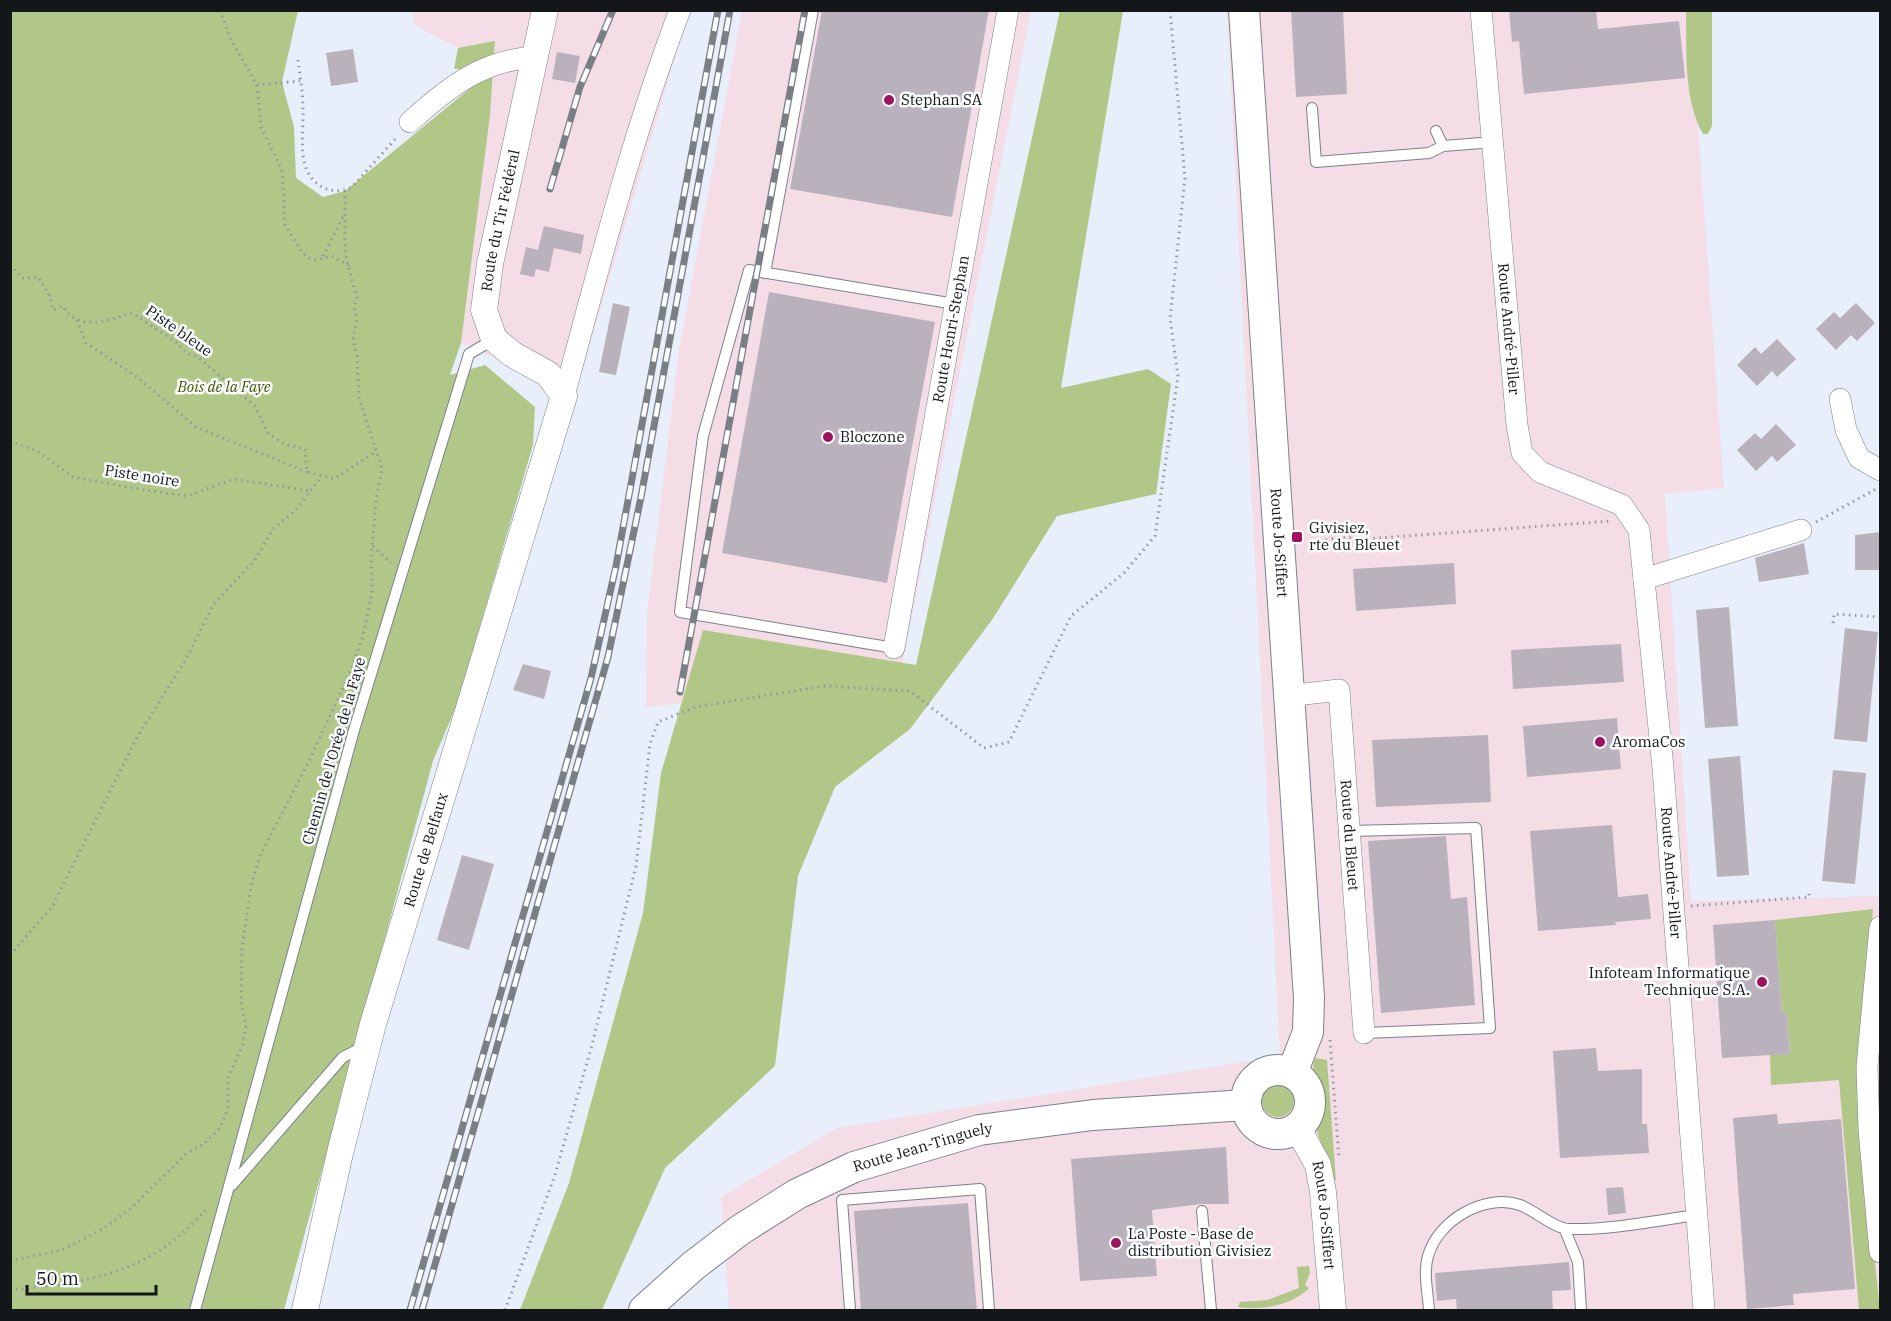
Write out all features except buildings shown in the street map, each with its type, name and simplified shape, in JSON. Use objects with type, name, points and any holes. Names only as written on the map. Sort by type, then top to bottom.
[{"type":"main road","name":"Route Jo-Siffert","points":[[1244,10],[1287,696],[1309,998],[1308,1032],[1292,1073]]},
{"type":"main road","points":[[1269,1071],[1292,1073],[1301,1079],[1310,1099],[1305,1119],[1297,1127],[1277,1134],[1266,1132],[1250,1117],[1246,1105],[1251,1084],[1259,1076],[1269,1071]]},
{"type":"main road","name":"Route Jean-Tinguely","points":[[644,1311],[693,1266],[740,1230],[797,1194],[854,1167],[979,1130],[1093,1115],[1246,1105]]},
{"type":"street","name":"Route du Tir Fédéral","points":[[494,339],[484,310],[490,264],[545,10]]},
{"type":"street","points":[[564,396],[620,190],[658,67],[680,10]]},
{"type":"street","name":"Route Henri-Stephan","points":[[894,648],[1008,10]]},
{"type":"street","name":"Route André-Piller","points":[[1481,10],[1517,425],[1522,453],[1540,472],[1622,505],[1639,530],[1663,768],[1704,1311]]},
{"type":"street","points":[[410,122],[451,86],[475,72],[503,60],[535,57]]},
{"type":"street","points":[[494,339],[512,354],[548,374],[564,396]]},
{"type":"street","name":"Route de Belfaux","points":[[305,1311],[340,1153],[367,1046],[564,396]]},
{"type":"street","points":[[1840,399],[1846,430],[1858,458],[1881,470]]},
{"type":"street","points":[[1644,579],[1801,530]]},
{"type":"street","name":"Route du Bleuet","points":[[1287,696],[1339,690],[1364,1033]]},
{"type":"street","points":[[1881,927],[1867,1067],[1869,1130],[1881,1252]]},
{"type":"street","name":"Route Jo-Siffert","points":[[1297,1127],[1318,1165],[1329,1310]]},
{"type":"lane","points":[[765,273],[813,10]]},
{"type":"lane","points":[[1312,108],[1316,162],[1429,153],[1443,146],[1494,142]]},
{"type":"lane","points":[[1436,131],[1443,146]]},
{"type":"lane","points":[[894,648],[680,612],[703,436],[749,270],[955,304]]},
{"type":"lane","name":"Chemin de l'Orée de la Faye","points":[[195,1311],[354,730],[469,354],[494,339]]},
{"type":"lane","points":[[1349,831],[1476,828],[1490,1028],[1364,1033]]},
{"type":"lane","name":"Chemin de l'Orée de la Faye","points":[[230,1187],[343,1057],[367,1046]]},
{"type":"lane","points":[[850,1311],[842,1200],[980,1189],[988,1311]]},
{"type":"lane","points":[[1429,1311],[1426,1274],[1428,1255],[1442,1231],[1469,1209],[1492,1203],[1519,1204],[1565,1230],[1615,1227],[1697,1215]]},
{"type":"lane","points":[[1202,1211],[1211,1311]]},
{"type":"lane","points":[[1565,1230],[1578,1262],[1581,1311]]},
{"type":"path","points":[[220,10],[230,38],[257,86],[261,127],[282,170],[285,225],[302,252],[309,258],[316,260],[323,256],[332,256],[350,266]]},
{"type":"path","points":[[505,1311],[555,1175],[592,1045],[636,866],[650,744],[658,722],[695,707],[825,686],[910,692],[984,748],[1010,742],[1071,616],[1124,573],[1155,536],[1178,376],[1170,319],[1185,178],[1170,10]]},
{"type":"path","points":[[298,60],[306,170],[315,183],[327,190],[345,191],[352,187],[410,122]]},
{"type":"path","points":[[257,86],[300,81]]},
{"type":"path","points":[[10,1261],[62,1250],[103,1228],[131,1208],[187,1153],[204,1144],[220,1128],[228,1108],[228,1078],[243,1044],[246,1025],[241,1005],[242,949],[251,886],[259,858],[310,759],[357,654],[372,593],[376,500],[382,469],[359,398],[357,356],[352,340],[357,320],[354,307],[357,298],[345,253],[345,191]]},
{"type":"path","points":[[323,256],[340,217],[345,212]]},
{"type":"path","points":[[10,265],[22,278],[38,276],[51,296],[53,310],[63,306],[69,316],[77,321],[86,343],[136,377],[196,427],[307,472],[334,479],[377,451]]},
{"type":"path","name":"Piste bleue","points":[[77,321],[94,323],[132,313],[176,342],[188,354],[198,357],[255,406],[268,433],[284,444],[305,449],[307,472]]},
{"type":"path","name":"Piste noire","points":[[10,441],[37,451],[73,477],[139,489],[187,496],[234,479],[312,491]]},
{"type":"path","points":[[10,955],[52,907],[136,739],[184,661],[213,605],[255,560],[273,529],[295,511],[321,477]]},
{"type":"path","points":[[1801,530],[1881,487]]},
{"type":"path","points":[[1308,543],[1342,537],[1365,539],[1616,521]]},
{"type":"path","points":[[373,546],[388,562]]},
{"type":"path","points":[[1833,623],[1834,614],[1881,617]]},
{"type":"path","points":[[1683,906],[1809,897],[1809,891]]},
{"type":"path","points":[[10,1290],[91,1279],[144,1260],[174,1240],[230,1187]]},
{"type":"shaded area","points":[[413,11],[686,11],[684,28],[575,394],[461,343],[490,115],[495,42],[458,48],[414,25]]},
{"type":"shaded area","points":[[742,11],[1031,11],[899,682],[646,707],[647,612],[679,350]]},
{"type":"shaded area","points":[[1227,11],[1690,11],[1724,488],[1665,494],[1691,901],[1880,896],[1880,1310],[729,1310],[721,1197],[837,1128],[1280,1056]]},
{"type":"green space","points":[[1060,10],[1123,11],[1061,388],[1148,369],[1171,384],[1156,494],[1057,516],[992,620],[910,729],[835,787],[798,876],[775,1066],[665,1168],[602,1310],[520,1310],[569,1183],[643,913],[661,773],[703,630],[916,665]]},
{"type":"green space","name":"Bois de la Faye","points":[[10,11],[298,11],[282,82],[294,127],[296,178],[323,197],[345,191],[473,86],[469,69],[454,69],[458,48],[495,41],[490,115],[461,343],[450,375],[485,365],[535,407],[533,445],[458,702],[433,761],[284,1310],[11,1310]]},
{"type":"green space","points":[[1686,11],[1712,11],[1712,126],[1708,134],[1703,134],[1689,90]]},
{"type":"green space","points":[[1873,909],[1860,1069],[1861,1131],[1880,1310],[1859,1310],[1839,1080],[1771,1085],[1770,1055],[1790,1053],[1787,1013],[1782,1013],[1775,920]]},
{"type":"green space","points":[[1315,1058],[1327,1060],[1336,1180],[1334,1180],[1317,1131],[1316,1122],[1320,1099],[1314,1072]]},
{"type":"green space","points":[[1278,1085],[1289,1090],[1294,1101],[1289,1112],[1278,1117],[1267,1112],[1262,1101],[1267,1090]]},
{"type":"green space","points":[[1309,1266],[1310,1273],[1305,1285],[1309,1288],[1294,1299],[1266,1307],[1238,1307],[1240,1302],[1267,1300],[1299,1288],[1297,1267]]},
{"type":"railway","points":[[550,189],[580,87],[613,10]]},
{"type":"railway","points":[[410,1310],[591,678],[616,566],[718,10]]},
{"type":"railway","points":[[422,1310],[608,657],[641,497],[730,10]]},
{"type":"railway","points":[[680,692],[805,10]]},
{"type":"place","name":"Stephan SA","points":[[889,100]]},
{"type":"place","name":"Bloczone","points":[[828,437]]},
{"type":"place","name":"Givisiez, rte du Bleuet","points":[[1297,537]]},
{"type":"place","name":"AromaCos","points":[[1600,742]]},
{"type":"place","name":"Infoteam Informatique Technique S.A.","points":[[1762,982]]},
{"type":"place","name":"La Poste - Base de distribution Givisiez","points":[[1116,1243]]}]
